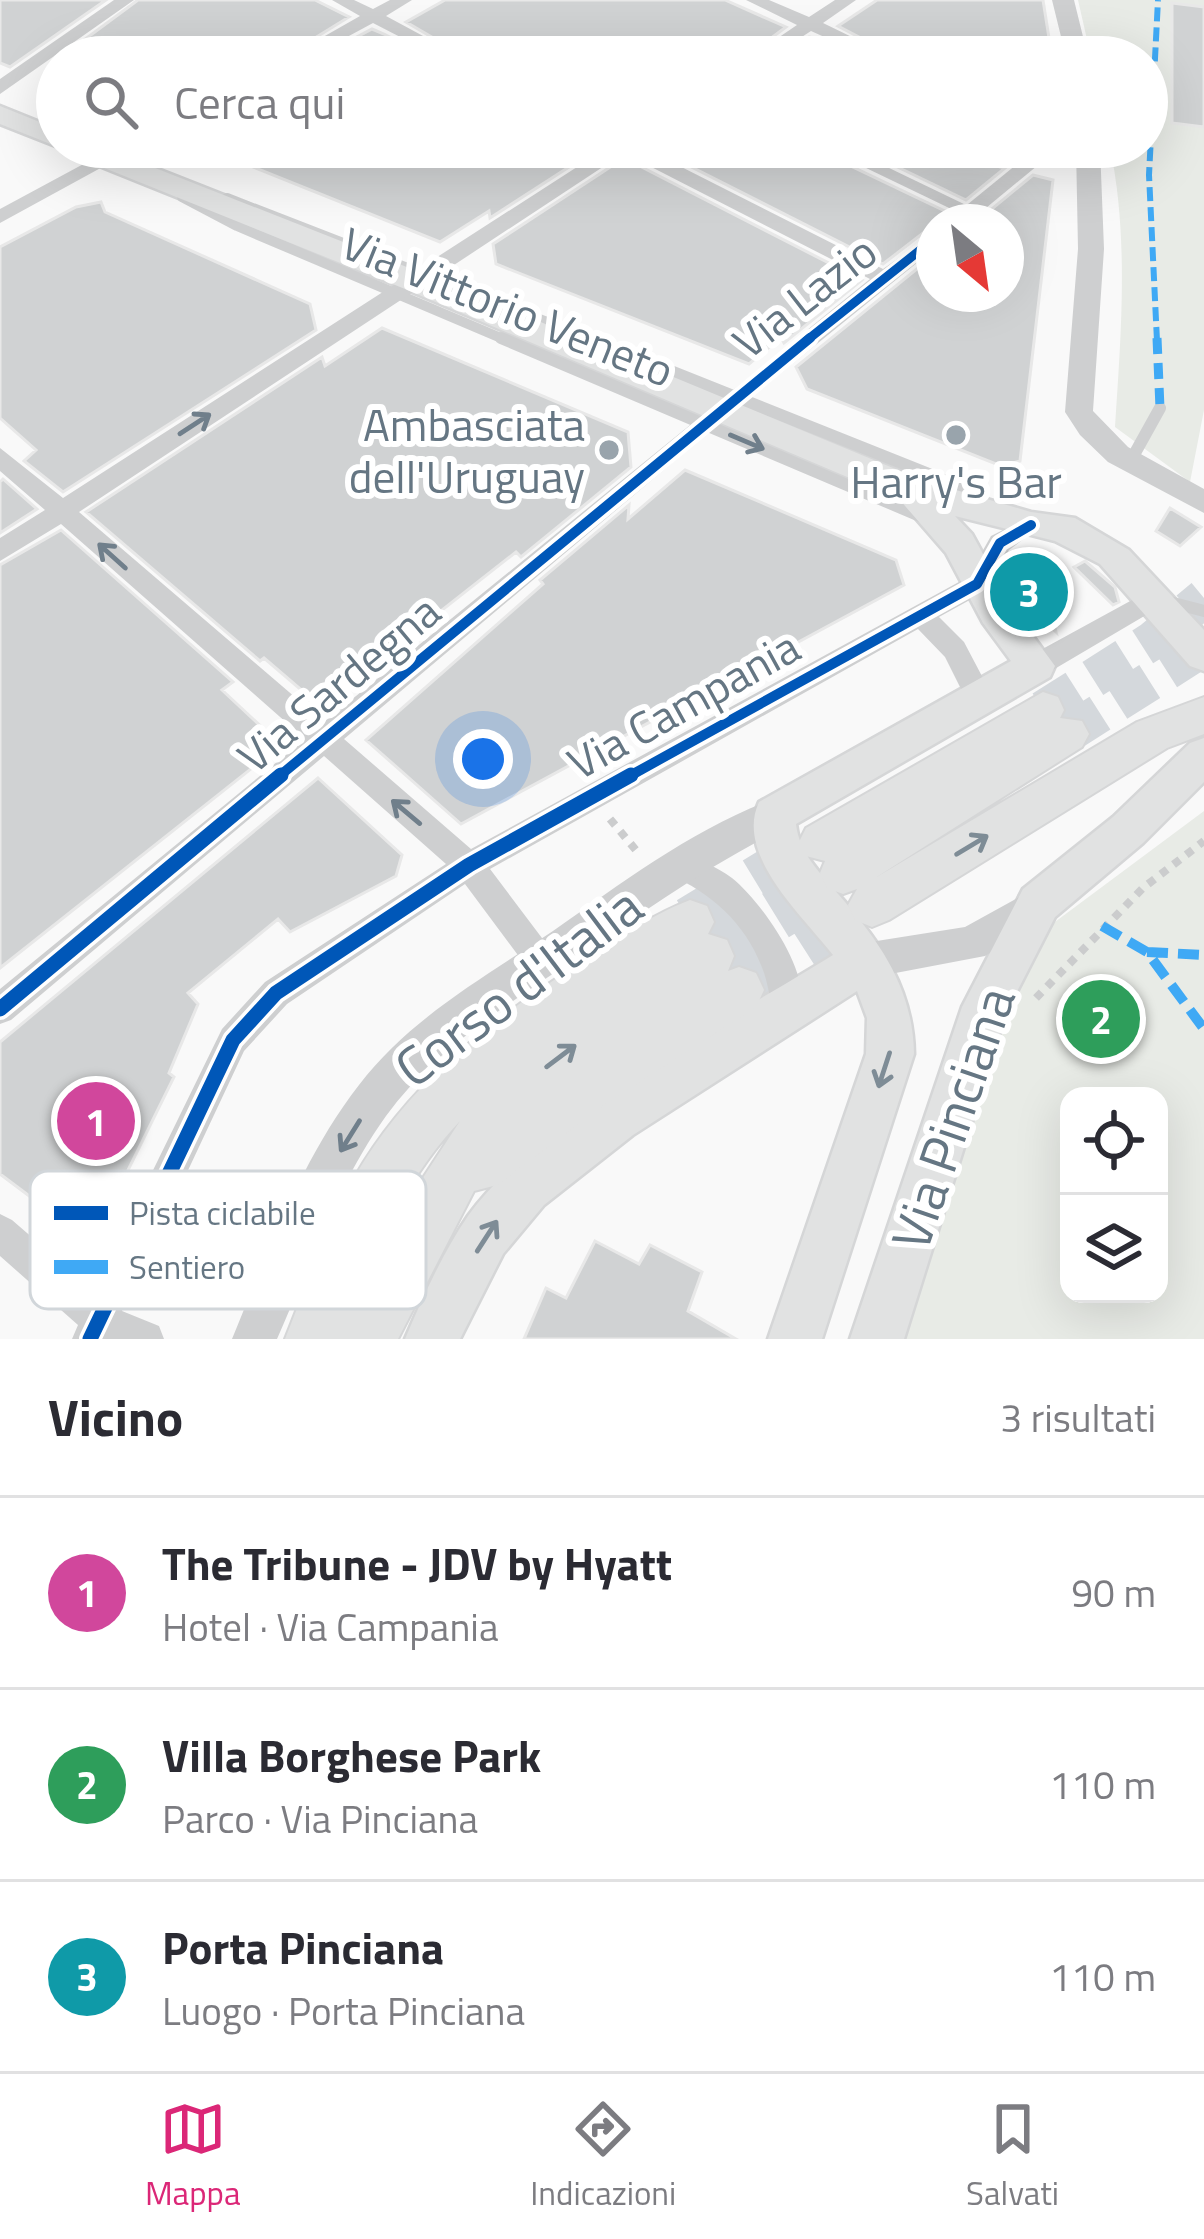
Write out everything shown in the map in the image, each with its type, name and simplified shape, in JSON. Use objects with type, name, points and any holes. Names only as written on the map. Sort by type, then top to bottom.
[{"type":"main road","points":[[0,114],[36,130]]},
{"type":"main road","name":"Via Vittorio Veneto","points":[[145,168],[911,490],[1068,530],[1110,555],[1154,598]]},
{"type":"main road","points":[[911,490],[964,554],[1049,704]]},
{"type":"main road","points":[[1154,598],[1204,656]]},
{"type":"main road","name":"Corso d'Italia","points":[[774,815],[980,698],[1049,704]]},
{"type":"main road","name":"Corso d'Italia","points":[[1049,704],[846,874],[1204,715]]},
{"type":"main road","points":[[1039,902],[1128,830],[1204,755]]},
{"type":"main road","points":[[432,1339],[485,1236],[526,1187],[616,1118],[864,961],[781,851],[773,833],[774,815]]},
{"type":"main road","name":"Via Pinciana","points":[[877,1339],[985,1007],[1039,902]]},
{"type":"main road","name":"Corso d'Italia","points":[[391,1171],[441,1101],[478,1061],[524,1027],[713,956],[434,1208],[426,1224]]},
{"type":"main road","name":"Via Pinciana","points":[[795,1339],[892,1041],[890,1006],[864,961]]},
{"type":"main road","name":"Corso d'Italia","points":[[314,1339],[326,1309]]},
{"type":"main road","name":"Corso d'Italia","points":[[369,1339],[384,1309]]},
{"type":"street","points":[[74,36],[125,0]]},
{"type":"street","points":[[341,0],[412,36]]},
{"type":"street","points":[[336,36],[403,0]]},
{"type":"street","points":[[755,0],[837,36]]},
{"type":"street","points":[[791,36],[847,0]]},
{"type":"street","points":[[1063,0],[1072,36]]},
{"type":"street","points":[[0,88],[36,63]]},
{"type":"street","points":[[0,218],[109,168]]},
{"type":"street","points":[[0,551],[592,168]]},
{"type":"street","points":[[666,168],[885,278]]},
{"type":"street","points":[[978,204],[1024,168]]},
{"type":"street","points":[[1089,168],[1091,249],[1077,404],[1093,433],[1130,462],[1204,502]]},
{"type":"street","name":"Via Lazio","points":[[719,410],[916,253]]},
{"type":"street","name":"Via Sardegna","points":[[0,1009],[719,410]]},
{"type":"street","points":[[0,457],[469,865],[540,960]]},
{"type":"street","points":[[991,606],[984,563],[1015,520]]},
{"type":"street","name":"Corso d'Italia","points":[[1049,704],[1154,598]]},
{"type":"street","name":"Via Campania","points":[[171,1171],[233,1040],[276,993],[469,865],[920,615],[991,606]]},
{"type":"street","points":[[920,615],[955,650],[980,698]]},
{"type":"street","name":"Corso d'Italia","points":[[331,1171],[373,1100],[448,1027],[661,862],[774,815]]},
{"type":"street","points":[[661,862],[706,875],[729,894],[775,959],[788,1009]]},
{"type":"street","points":[[864,961],[972,944],[1039,902]]},
{"type":"street","points":[[0,1232],[30,1263]]},
{"type":"street","name":"Corso d'Italia","points":[[254,1339],[268,1309]]},
{"type":"street","points":[[96,1330],[146,1339]]},
{"type":"lane","points":[[873,168],[938,204]]},
{"type":"lane","points":[[1130,462],[1160,408]]},
{"type":"lane","name":"Via Vittorio Veneto","points":[[719,410],[944,480],[1015,520]]},
{"type":"lane","name":"Via Vittorio Veneto","points":[[719,410],[945,527]]},
{"type":"lane","points":[[1154,598],[1204,610]]},
{"type":"path","points":[[608,818],[661,862]]},
{"type":"path","points":[[1028,1006],[1142,888],[1204,841]]},
{"type":"shaded area","points":[[1078,0],[1204,0],[1204,410],[1190,482],[1115,427],[1122,251],[1114,168],[1168,168],[1168,36],[1086,36]]},
{"type":"shaded area","points":[[1204,811],[1204,1339],[878,1339],[1028,942]]},
{"type":"building","points":[[0,0],[106,0],[54,36],[36,36],[36,49],[10,67],[0,63]]},
{"type":"building","points":[[138,0],[315,0],[349,17],[318,36],[89,36]]},
{"type":"building","points":[[445,0],[725,0],[786,27],[774,36],[430,36],[406,22]]},
{"type":"building","points":[[877,0],[1043,0],[1049,36],[857,36],[838,26]]},
{"type":"building","points":[[1172,3],[1204,7],[1204,127],[1172,123]]},
{"type":"building","points":[[372,29],[388,36],[359,36]]},
{"type":"building","points":[[255,168],[567,168],[490,218],[489,211],[440,242]]},
{"type":"building","points":[[609,168],[644,168],[862,280],[784,343],[781,337],[749,364],[496,264],[493,244]]},
{"type":"building","points":[[693,168],[855,168],[930,204],[916,204],[916,238],[883,264]]},
{"type":"building","points":[[900,168],[1005,168],[966,200]]},
{"type":"building","points":[[1033,175],[1053,180],[1020,461],[1001,466],[807,389],[796,367],[916,270],[916,312],[1024,312],[1024,204],[998,204]]},
{"type":"building","points":[[101,202],[105,212],[310,304],[316,330],[63,492],[24,461],[36,450],[0,418],[0,247],[76,207]]},
{"type":"building","points":[[382,328],[628,432],[631,467],[521,557],[516,552],[320,706],[264,658],[260,661],[86,512],[322,357],[325,366]]},
{"type":"building","points":[[685,470],[896,560],[904,585],[461,824],[366,740],[543,584],[540,580],[629,505],[628,519]]},
{"type":"building","points":[[3,479],[37,509],[0,533],[0,482]]},
{"type":"building","points":[[1170,508],[1201,527],[1180,546],[1156,531]]},
{"type":"building","points":[[61,530],[233,682],[222,690],[281,745],[0,968],[0,565]]},
{"type":"building","points":[[1085,561],[1115,587],[1119,602],[1113,605],[1074,567]]},
{"type":"building","points":[[1040,566],[1056,632],[1010,589]]},
{"type":"building","points":[[318,778],[402,855],[396,876],[290,932],[278,919],[188,993],[198,1004],[169,1073],[174,1077],[128,1171],[30,1171],[30,1196],[0,1174],[0,1042]]},
{"type":"building","points":[[595,1241],[639,1264],[650,1245],[702,1272],[688,1311],[736,1339],[524,1339],[546,1288],[566,1298]]},
{"type":"tunnel","points":[[1043,710],[1152,641],[1204,598]]},
{"type":"tunnel","points":[[1067,734],[1204,647]]},
{"type":"tunnel","points":[[690,922],[816,846]]},
{"type":"tunnel","points":[[710,956],[841,875]]},
{"type":"tunnel","points":[[739,990],[864,910]]},
{"type":"marked path","points":[[1156,36],[1158,0]]},
{"type":"marked path","points":[[1149,168],[1160,408]]},
{"type":"marked path","points":[[1102,926],[1147,952],[1204,1029]]},
{"type":"marked path","points":[[1147,952],[1204,955]]},
{"type":"cycle path","points":[[0,1009],[720,410],[916,253]]},
{"type":"cycle path","points":[[170,1171],[233,1040],[276,993],[469,865],[977,584],[1000,543],[1031,525]]},
{"type":"cycle path","points":[[90,1339],[104,1309]]},
{"type":"place","name":"Harry's Bar","points":[[956,435]]},
{"type":"place","name":"Ambasciata dell'Uruguay","points":[[609,450]]},
{"type":"place","name":"Porta Pinciana","points":[[1029,592]]},
{"type":"place","name":"Villa Borghese Park","points":[[1101,1019]]},
{"type":"place","name":"The Tribune - JDV by Hyatt","points":[[96,1121]]}]
